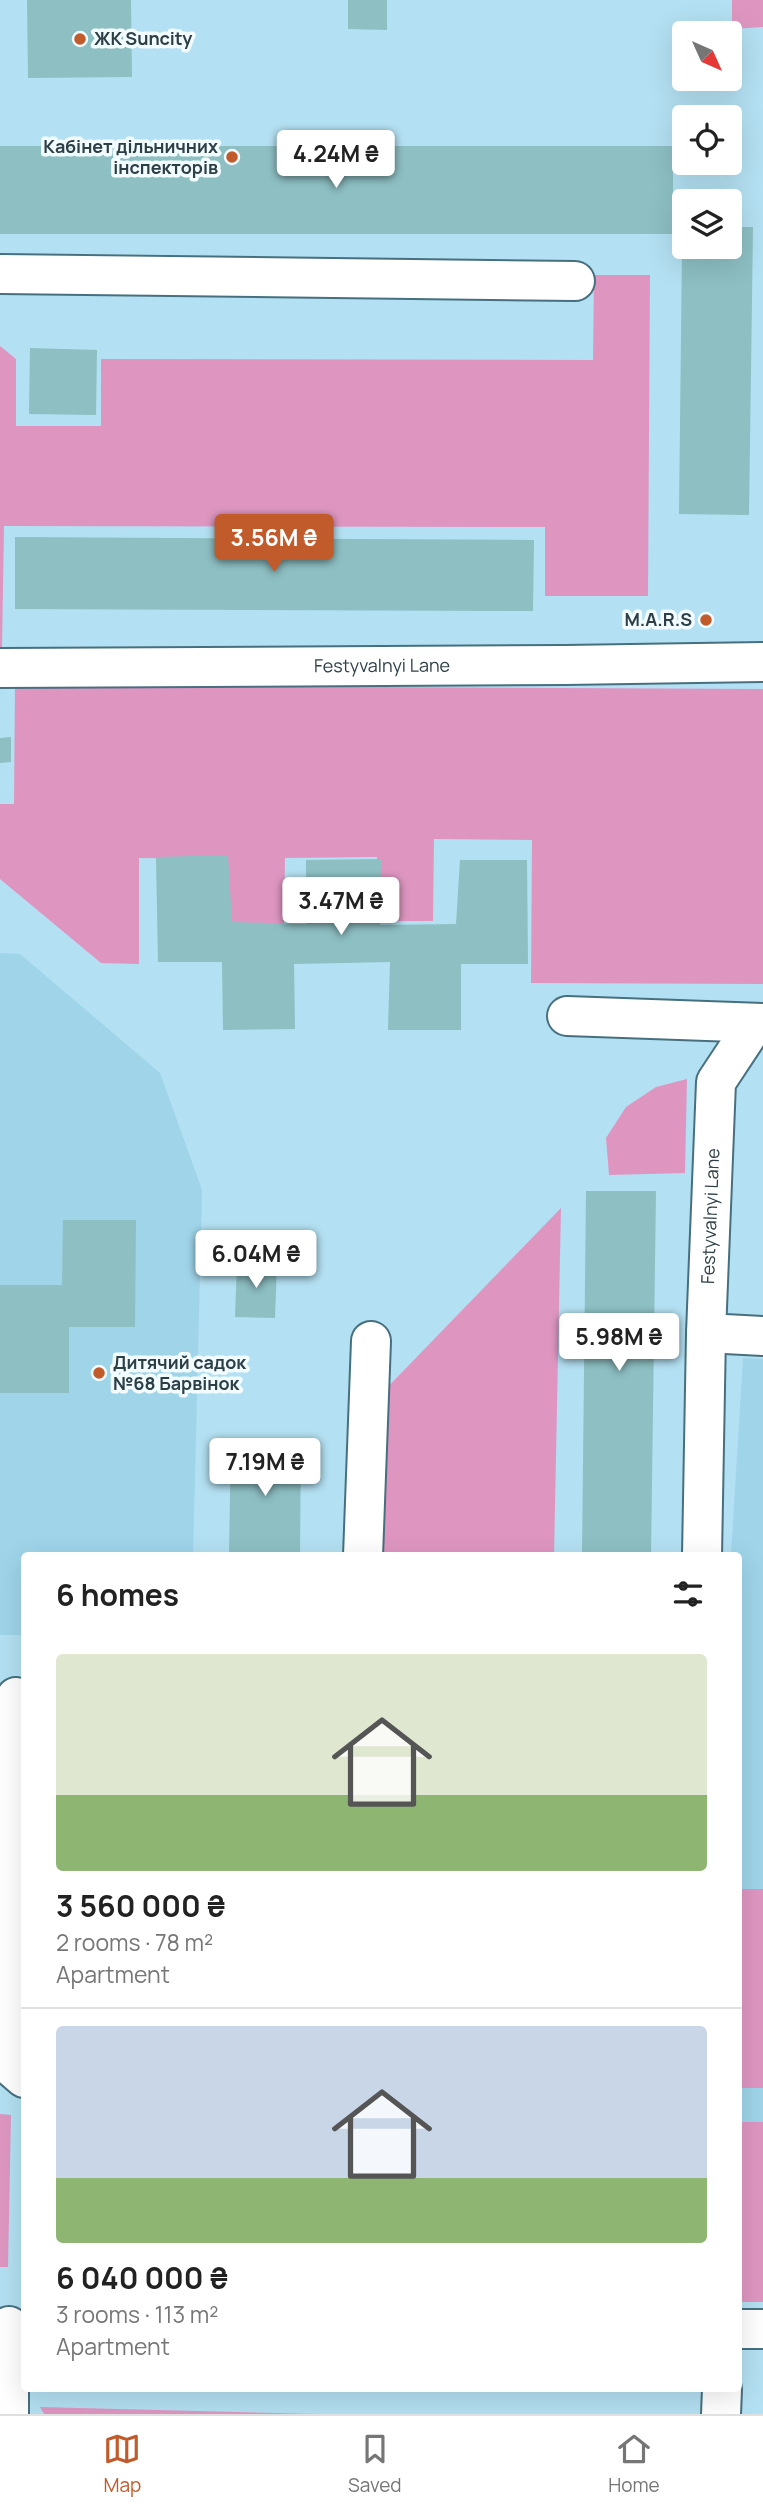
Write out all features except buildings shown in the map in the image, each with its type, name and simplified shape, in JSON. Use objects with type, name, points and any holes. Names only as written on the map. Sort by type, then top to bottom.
[{"type":"street","points":[[0,274],[575,281]]},
{"type":"street","name":"Festyvalnyi Lane","points":[[0,668],[763,662]]},
{"type":"street","points":[[567,1016],[759,1023]]},
{"type":"street","name":"Festyvalnyi Lane","points":[[702,1552],[706,1334],[716,1082],[759,1023]]},
{"type":"street","points":[[706,1334],[763,1336]]},
{"type":"street","points":[[363,1552],[372,1341]]},
{"type":"street","points":[[16,1697],[9,2065],[21,2075]]},
{"type":"street","points":[[9,2414],[11,2326]]},
{"type":"street","points":[[742,2329],[763,2329]]},
{"type":"street","points":[[721,2414],[722,2392]]},
{"type":"shaded area","points":[[732,0],[763,0],[763,27],[742,28],[742,21],[732,21]]},
{"type":"shaded area","points":[[594,275],[650,275],[648,596],[545,596],[545,527],[4,526],[0,649],[0,346],[16,359],[16,426],[101,426],[101,359],[593,360]]},
{"type":"shaded area","points":[[15,685],[763,689],[763,984],[531,983],[532,840],[434,839],[433,921],[377,921],[377,857],[285,858],[284,926],[229,926],[228,859],[139,858],[139,964],[101,963],[0,879],[0,804],[14,804]]},
{"type":"shaded area","name":"Дитячий садок №68 Барвінок","points":[[0,953],[20,954],[160,1073],[202,1190],[193,1552],[21,1552],[21,1635],[0,1635]]},
{"type":"shaded area","points":[[687,1079],[685,1173],[609,1175],[606,1138],[626,1107],[656,1087]]},
{"type":"shaded area","points":[[561,1208],[554,1552],[378,1552],[380,1395]]},
{"type":"shaded area","points":[[743,1358],[763,1359],[763,2122],[742,2122],[742,1552],[731,1552]]},
{"type":"shaded area","points":[[742,1889],[763,1889],[763,2088],[742,2088]]},
{"type":"shaded area","points":[[0,2114],[11,2115],[8,2267],[0,2267]]},
{"type":"shaded area","points":[[742,2122],[763,2122],[763,2302],[742,2302]]},
{"type":"shaded area","points":[[40,2407],[314,2414],[44,2414]]},
{"type":"place","name":"ЖК Suncity","points":[[80,39]]},
{"type":"place","name":"Кабінет дільничних інспекторів","points":[[232,157]]},
{"type":"place","name":"M.A.R.S","points":[[706,620]]},
{"type":"place","name":"Дитячий садок №68 Барвінок","points":[[99,1373]]}]
